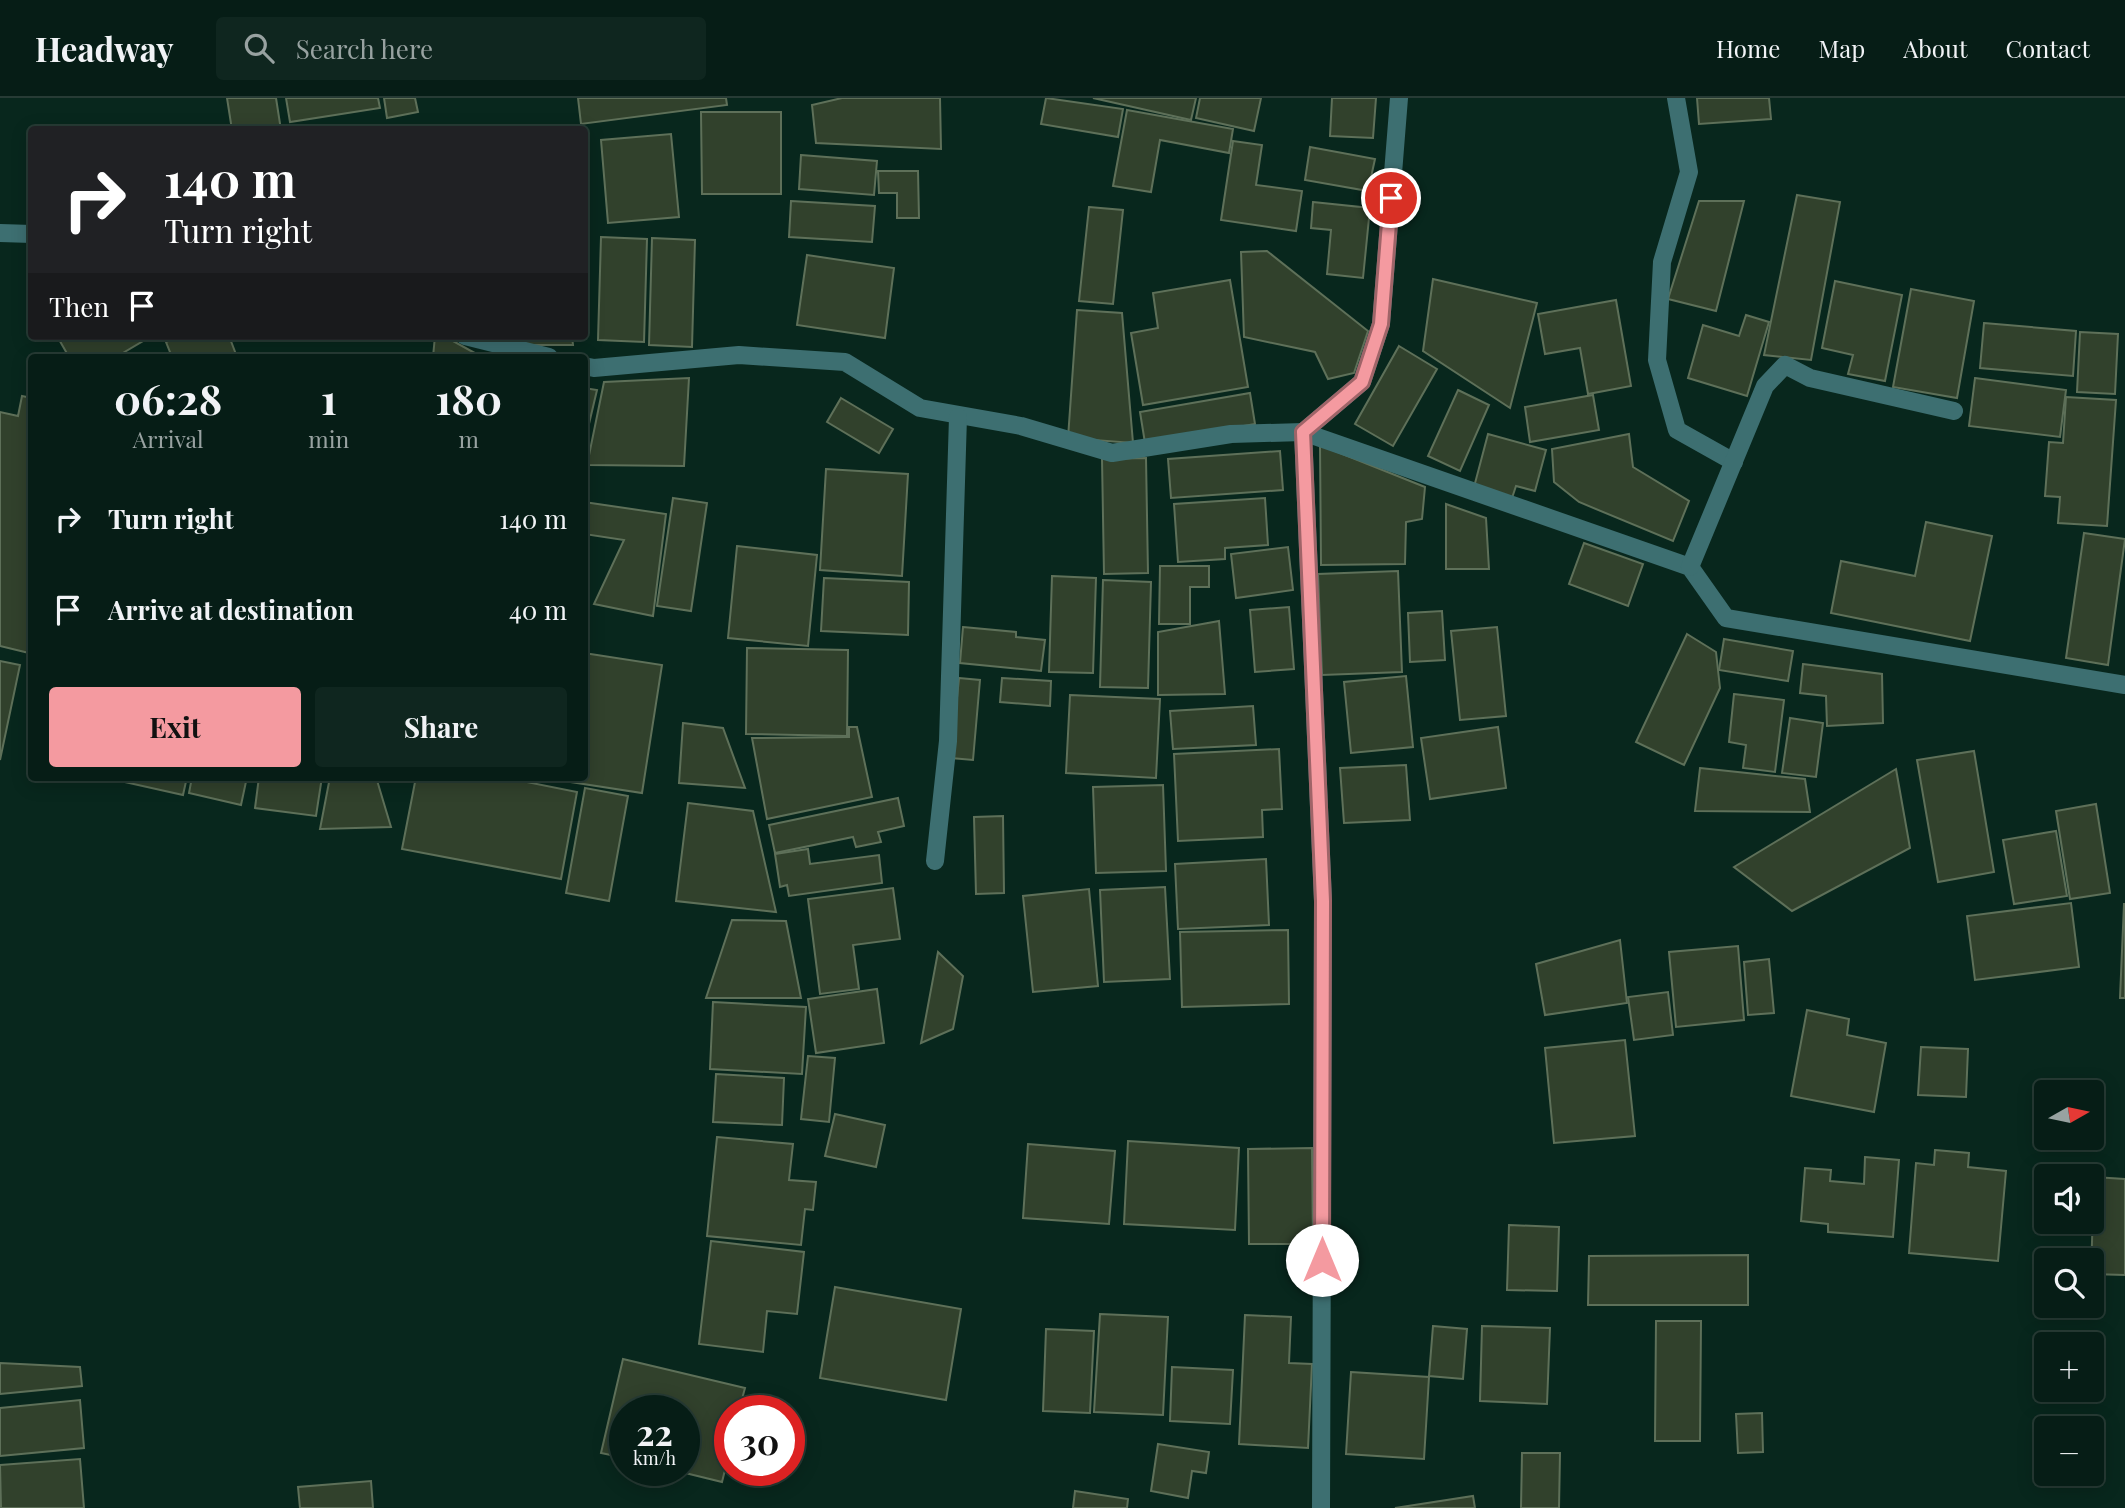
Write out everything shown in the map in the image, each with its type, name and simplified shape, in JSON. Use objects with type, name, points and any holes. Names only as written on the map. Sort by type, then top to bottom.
[{"type":"street","points":[[1303,432],[1362,382],[1381,324],[1399,98]]},
{"type":"street","points":[[1676,98],[1689,172],[1662,262],[1657,360],[1677,430],[1734,462]]},
{"type":"street","points":[[0,233],[28,234]]},
{"type":"street","points":[[482,340],[537,354]]},
{"type":"street","points":[[588,367],[739,355],[845,362],[920,408],[958,417],[1021,426],[1112,453],[1231,433],[1303,432],[1690,567],[1726,618],[2125,685]]},
{"type":"street","points":[[1690,567],[1765,386],[1786,365],[1810,379],[1954,411]]},
{"type":"street","points":[[935,861],[948,741],[958,417]]},
{"type":"street","points":[[1303,432],[1323,901],[1321,1508]]},
{"type":"building","points":[[227,98],[276,98],[280,126],[231,126]]},
{"type":"building","points":[[286,98],[378,98],[380,108],[290,122]]},
{"type":"building","points":[[384,98],[415,98],[418,112],[387,118]]},
{"type":"building","points":[[578,98],[726,98],[727,105],[581,124]]},
{"type":"building","points":[[842,98],[940,98],[941,149],[816,143],[812,105]]},
{"type":"building","points":[[1046,98],[1123,109],[1118,137],[1041,124]]},
{"type":"building","points":[[1093,98],[1196,98],[1191,120]]},
{"type":"building","points":[[1200,98],[1261,98],[1254,131],[1196,118]]},
{"type":"building","points":[[1332,98],[1376,98],[1373,138],[1330,136]]},
{"type":"building","points":[[1697,98],[1769,98],[1771,119],[1699,124]]},
{"type":"building","points":[[1127,110],[1233,129],[1229,153],[1160,140],[1151,192],[1113,186]]},
{"type":"building","points":[[701,112],[781,112],[781,194],[702,194]]},
{"type":"building","points":[[671,134],[679,217],[608,223],[601,140]]},
{"type":"building","points":[[1233,141],[1262,145],[1256,185],[1302,191],[1296,231],[1221,220]]},
{"type":"building","points":[[1310,147],[1375,159],[1368,191],[1305,180]]},
{"type":"building","points":[[801,155],[877,161],[874,195],[799,189]]},
{"type":"building","points":[[878,171],[918,171],[919,218],[897,218],[897,193],[879,193]]},
{"type":"building","points":[[1797,195],[1840,202],[1811,360],[1764,355]]},
{"type":"building","points":[[791,201],[875,206],[872,242],[789,237]]},
{"type":"building","points":[[1699,201],[1744,201],[1716,311],[1668,299]]},
{"type":"building","points":[[1313,202],[1370,208],[1363,278],[1327,274],[1331,230],[1311,228]]},
{"type":"building","points":[[1089,207],[1123,210],[1113,304],[1079,301]]},
{"type":"building","points":[[601,237],[647,239],[644,342],[598,340]]},
{"type":"building","points":[[652,238],[695,240],[692,347],[649,345]]},
{"type":"building","points":[[1267,251],[1368,331],[1354,373],[1328,379],[1315,352],[1244,337],[1241,252]]},
{"type":"building","points":[[807,255],[894,268],[885,338],[797,325]]},
{"type":"building","points":[[1433,279],[1537,303],[1510,408],[1423,351]]},
{"type":"building","points":[[1230,280],[1248,387],[1143,405],[1131,333],[1158,328],[1153,293]]},
{"type":"building","points":[[1835,281],[1902,295],[1885,381],[1848,374],[1853,355],[1822,348]]},
{"type":"building","points":[[1911,289],[1974,301],[1957,398],[1893,387]]},
{"type":"building","points":[[1616,300],[1631,386],[1588,394],[1580,348],[1545,354],[1538,314]]},
{"type":"building","points":[[1077,310],[1122,313],[1133,443],[1068,438]]},
{"type":"building","points":[[1746,315],[1769,322],[1747,396],[1688,378],[1703,325],[1739,336]]},
{"type":"building","points":[[1984,323],[2076,331],[2073,376],[1980,368]]},
{"type":"building","points":[[2080,332],[2118,334],[2115,394],[2077,392]]},
{"type":"building","points":[[59,340],[145,340],[121,354],[67,354]]},
{"type":"building","points":[[231,340],[236,354],[171,354],[166,342]]},
{"type":"building","points":[[435,340],[451,340],[477,354],[433,354]]},
{"type":"building","points":[[520,340],[572,340],[573,345],[520,345]]},
{"type":"building","points":[[1399,346],[1437,369],[1393,446],[1355,424]]},
{"type":"building","points":[[689,378],[684,466],[588,465],[604,382]]},
{"type":"building","points":[[1975,378],[2066,390],[2060,437],[1969,426]]},
{"type":"building","points":[[588,389],[597,390],[588,428]]},
{"type":"building","points":[[1458,390],[1489,405],[1460,471],[1428,456]]},
{"type":"building","points":[[1250,393],[1255,424],[1145,443],[1140,412]]},
{"type":"building","points":[[1593,395],[1599,430],[1530,442],[1525,407]]},
{"type":"building","points":[[22,396],[28,397],[28,653],[0,646],[0,412],[18,416]]},
{"type":"building","points":[[2066,397],[2116,400],[2107,526],[2058,523],[2060,497],[2045,496],[2049,442],[2063,443]]},
{"type":"building","points":[[841,398],[893,429],[879,453],[827,422]]},
{"type":"building","points":[[1488,434],[1546,450],[1535,491],[1516,486],[1512,498],[1474,487]]},
{"type":"building","points":[[1629,434],[1633,467],[1689,501],[1673,541],[1579,502],[1554,482],[1552,449]]},
{"type":"building","points":[[1320,445],[1425,487],[1422,519],[1406,522],[1405,564],[1321,565]]},
{"type":"building","points":[[1280,451],[1283,490],[1171,498],[1168,459]]},
{"type":"building","points":[[1146,458],[1148,573],[1104,574],[1102,459]]},
{"type":"building","points":[[826,469],[908,474],[902,576],[820,570]]},
{"type":"building","points":[[673,498],[707,503],[691,611],[657,606]]},
{"type":"building","points":[[1265,498],[1268,545],[1225,548],[1225,559],[1178,562],[1174,504]]},
{"type":"building","points":[[588,503],[666,514],[653,616],[594,604],[624,540],[588,535]]},
{"type":"building","points":[[1446,504],[1486,518],[1489,569],[1446,569]]},
{"type":"building","points":[[1926,522],[1992,536],[1970,641],[1831,613],[1841,561],[1915,576]]},
{"type":"building","points":[[2084,533],[2125,539],[2108,665],[2066,658]]},
{"type":"building","points":[[1584,543],[1643,564],[1628,606],[1569,584]]},
{"type":"building","points":[[737,546],[817,555],[808,646],[728,638]]},
{"type":"building","points":[[1288,547],[1293,590],[1236,598],[1231,554]]},
{"type":"building","points":[[1160,566],[1209,566],[1209,587],[1190,587],[1190,624],[1159,624]]},
{"type":"building","points":[[1398,571],[1402,672],[1322,675],[1318,574]]},
{"type":"building","points":[[1052,576],[1096,578],[1093,673],[1049,672]]},
{"type":"building","points":[[824,578],[909,582],[908,635],[821,631]]},
{"type":"building","points":[[1103,580],[1151,582],[1148,688],[1100,687]]},
{"type":"building","points":[[1289,607],[1294,669],[1255,672],[1250,610]]},
{"type":"building","points":[[1442,611],[1445,660],[1410,662],[1408,613]]},
{"type":"building","points":[[1219,621],[1225,694],[1158,695],[1158,632]]},
{"type":"building","points":[[963,627],[1016,632],[1016,637],[1045,640],[1041,671],[960,663]]},
{"type":"building","points":[[1497,627],[1506,716],[1460,720],[1451,631]]},
{"type":"building","points":[[1687,634],[1716,652],[1720,688],[1684,765],[1636,742]]},
{"type":"building","points":[[1724,639],[1793,651],[1788,681],[1719,670]]},
{"type":"building","points":[[747,648],[848,650],[847,736],[746,734]]},
{"type":"building","points":[[588,654],[662,665],[642,793],[564,781],[588,781]]},
{"type":"building","points":[[0,661],[20,665],[0,760]]},
{"type":"building","points":[[1803,664],[1882,674],[1883,723],[1827,726],[1826,696],[1800,693]]},
{"type":"building","points":[[1406,676],[1413,747],[1351,753],[1344,682]]},
{"type":"building","points":[[959,678],[980,680],[973,760],[951,758]]},
{"type":"building","points":[[1002,678],[1051,681],[1050,706],[1000,702]]},
{"type":"building","points":[[1734,694],[1784,700],[1775,772],[1743,768],[1746,745],[1729,742]]},
{"type":"building","points":[[1070,695],[1160,699],[1156,778],[1066,773]]},
{"type":"building","points":[[1253,706],[1256,745],[1173,749],[1170,711]]},
{"type":"building","points":[[1790,718],[1823,723],[1816,777],[1782,773]]},
{"type":"building","points":[[683,723],[723,728],[745,788],[679,783]]},
{"type":"building","points":[[849,727],[857,727],[872,797],[767,819],[752,738],[849,737]]},
{"type":"building","points":[[1498,727],[1506,788],[1430,799],[1421,738]]},
{"type":"building","points":[[1279,749],[1282,809],[1262,810],[1263,837],[1178,841],[1174,754]]},
{"type":"building","points":[[1974,751],[1994,872],[1938,882],[1917,760]]},
{"type":"building","points":[[1406,765],[1410,820],[1344,823],[1340,768]]},
{"type":"building","points":[[1700,768],[1805,779],[1810,812],[1695,811]]},
{"type":"building","points":[[1896,769],[1910,848],[1792,911],[1734,867]]},
{"type":"building","points":[[120,781],[186,781],[183,795]]},
{"type":"building","points":[[191,781],[246,781],[241,805],[189,793]]},
{"type":"building","points":[[258,781],[321,781],[316,816],[255,808]]},
{"type":"building","points":[[329,781],[377,781],[391,827],[320,829]]},
{"type":"building","points":[[415,781],[522,781],[577,792],[561,879],[402,849]]},
{"type":"building","points":[[1163,785],[1166,871],[1096,873],[1093,787]]},
{"type":"building","points":[[585,788],[628,796],[609,901],[566,893]]},
{"type":"building","points":[[898,798],[904,826],[878,832],[881,842],[856,847],[853,837],[775,853],[769,825]]},
{"type":"building","points":[[688,803],[753,811],[776,912],[676,901]]},
{"type":"building","points":[[2096,804],[2110,893],[2070,899],[2056,811]]},
{"type":"building","points":[[1003,816],[1004,893],[976,894],[974,817]]},
{"type":"building","points":[[2056,831],[2067,896],[2014,904],[2003,840]]},
{"type":"building","points":[[808,849],[810,864],[879,855],[882,883],[789,896],[787,885],[780,887],[775,854]]},
{"type":"building","points":[[1266,859],[1269,925],[1178,929],[1175,864]]},
{"type":"building","points":[[1165,887],[1170,979],[1104,982],[1100,890]]},
{"type":"building","points":[[893,888],[900,939],[853,945],[859,989],[820,994],[808,899]]},
{"type":"building","points":[[1089,889],[1098,986],[1033,992],[1023,896]]},
{"type":"building","points":[[2071,903],[2079,967],[1975,980],[1967,916]]},
{"type":"building","points":[[2124,904],[2125,998],[2120,998]]},
{"type":"building","points":[[732,920],[786,921],[801,998],[706,998]]},
{"type":"building","points":[[1288,930],[1289,1004],[1182,1007],[1180,932]]},
{"type":"building","points":[[1620,940],[1627,1003],[1545,1015],[1536,964]]},
{"type":"building","points":[[1738,946],[1744,1020],[1676,1027],[1669,952]]},
{"type":"building","points":[[938,952],[963,976],[953,1029],[921,1043]]},
{"type":"building","points":[[1769,959],[1774,1013],[1748,1015],[1744,962]]},
{"type":"building","points":[[877,989],[884,1043],[816,1053],[808,999]]},
{"type":"building","points":[[1668,992],[1673,1035],[1634,1040],[1628,997]]},
{"type":"building","points":[[713,1002],[806,1007],[802,1074],[710,1069]]},
{"type":"building","points":[[1807,1010],[1849,1019],[1847,1035],[1886,1043],[1874,1112],[1791,1096]]},
{"type":"building","points":[[1625,1040],[1635,1136],[1554,1143],[1545,1048]]},
{"type":"building","points":[[1921,1047],[1968,1049],[1966,1097],[1918,1095]]},
{"type":"building","points":[[808,1056],[835,1058],[829,1122],[801,1119]]},
{"type":"building","points":[[716,1074],[784,1078],[782,1125],[713,1122]]},
{"type":"building","points":[[835,1114],[885,1125],[876,1167],[825,1156]]},
{"type":"building","points":[[717,1137],[793,1144],[789,1180],[816,1182],[813,1210],[805,1209],[801,1245],[707,1236]]},
{"type":"building","points":[[1128,1141],[1239,1148],[1235,1230],[1124,1224]]},
{"type":"building","points":[[1028,1144],[1115,1151],[1109,1224],[1023,1218]]},
{"type":"building","points":[[1312,1148],[1313,1244],[1249,1244],[1248,1149]]},
{"type":"building","points":[[1935,1150],[1969,1153],[1968,1167],[2006,1171],[1998,1261],[1909,1253],[1916,1163],[1934,1165]]},
{"type":"building","points":[[1865,1157],[1899,1160],[1893,1237],[1828,1232],[1828,1224],[1801,1221],[1805,1168],[1831,1170],[1830,1181],[1864,1184]]},
{"type":"building","points":[[2104,1178],[2125,1179],[2125,1275],[2104,1274],[2104,1248],[2092,1248],[2092,1234],[2104,1234]]},
{"type":"building","points":[[1509,1225],[1559,1227],[1557,1291],[1507,1290]]},
{"type":"building","points":[[711,1241],[804,1252],[797,1314],[767,1311],[763,1352],[699,1344]]},
{"type":"building","points":[[1748,1255],[1748,1305],[1588,1305],[1589,1256]]},
{"type":"building","points":[[835,1287],[961,1309],[946,1400],[820,1378]]},
{"type":"building","points":[[1100,1314],[1168,1317],[1163,1415],[1094,1412]]},
{"type":"building","points":[[1245,1315],[1291,1317],[1289,1363],[1312,1364],[1308,1448],[1239,1444]]},
{"type":"building","points":[[1656,1321],[1701,1321],[1700,1441],[1655,1441]]},
{"type":"building","points":[[1433,1326],[1467,1329],[1463,1379],[1429,1376]]},
{"type":"building","points":[[1482,1326],[1550,1328],[1547,1404],[1480,1401]]},
{"type":"building","points":[[1046,1329],[1094,1331],[1090,1413],[1043,1411]]},
{"type":"building","points":[[623,1359],[745,1388],[743,1395],[714,1395],[714,1480],[700,1477],[700,1395],[615,1395]]},
{"type":"building","points":[[0,1363],[80,1367],[82,1386],[0,1394]]},
{"type":"building","points":[[1172,1367],[1233,1370],[1230,1424],[1170,1421]]},
{"type":"building","points":[[1351,1372],[1429,1377],[1424,1459],[1346,1454]]},
{"type":"building","points":[[80,1400],[84,1448],[0,1456],[0,1408]]},
{"type":"building","points":[[1762,1413],[1763,1452],[1738,1453],[1736,1414]]},
{"type":"building","points":[[609,1419],[609,1455],[601,1453]]},
{"type":"building","points":[[1158,1444],[1209,1452],[1206,1473],[1192,1471],[1188,1498],[1151,1491]]},
{"type":"building","points":[[1522,1453],[1560,1453],[1559,1508],[1521,1508]]},
{"type":"building","points":[[80,1459],[84,1508],[1,1508],[0,1465]]},
{"type":"building","points":[[371,1481],[373,1508],[300,1508],[298,1487]]},
{"type":"building","points":[[1075,1491],[1128,1499],[1127,1508],[1073,1508]]},
{"type":"building","points":[[1473,1496],[1475,1508],[1395,1508]]},
{"type":"route","points":[[1322,1260],[1323,901],[1303,432],[1362,382],[1381,324],[1391,198]]}]
